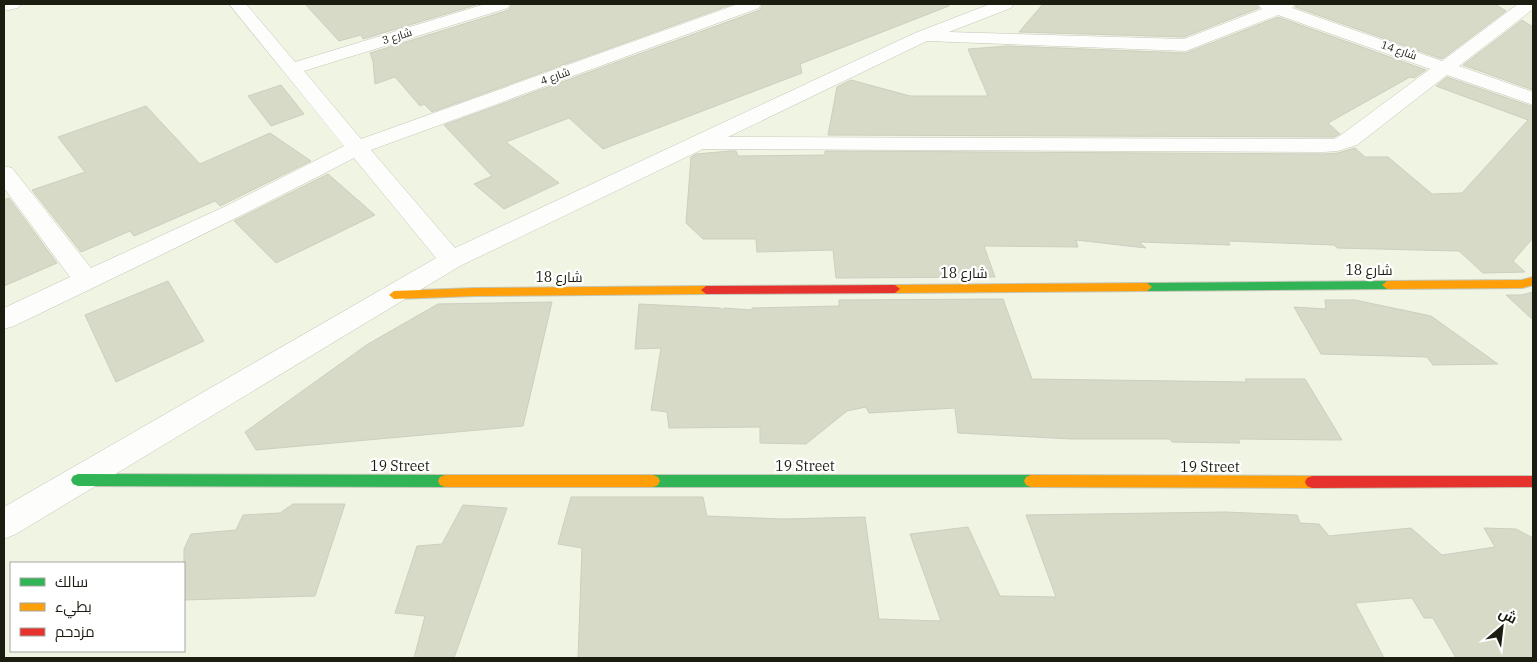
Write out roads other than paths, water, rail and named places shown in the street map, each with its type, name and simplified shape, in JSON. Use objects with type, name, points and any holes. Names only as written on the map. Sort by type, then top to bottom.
[{"type":"street","points":[[4,6],[12,4]]},
{"type":"street","points":[[237,4],[452,260]]},
{"type":"street","name":"شارع 3","points":[[291,69],[502,4]]},
{"type":"street","name":"شارع 4","points":[[4,319],[236,210],[356,148],[753,4]]},
{"type":"street","points":[[4,524],[452,260],[921,37],[1005,4]]},
{"type":"street","points":[[698,143],[1338,145],[1349,140],[1529,4]]},
{"type":"street","points":[[921,37],[1186,45],[1276,6]]},
{"type":"street","name":"شارع 14","points":[[1276,6],[1533,99]]},
{"type":"street","points":[[5,177],[87,281]]},
{"type":"street","name":"شارع 18","points":[[394,295],[485,292],[1522,284],[1533,281]]},
{"type":"street","name":"19 Street","points":[[78,480],[1533,482]]}]
